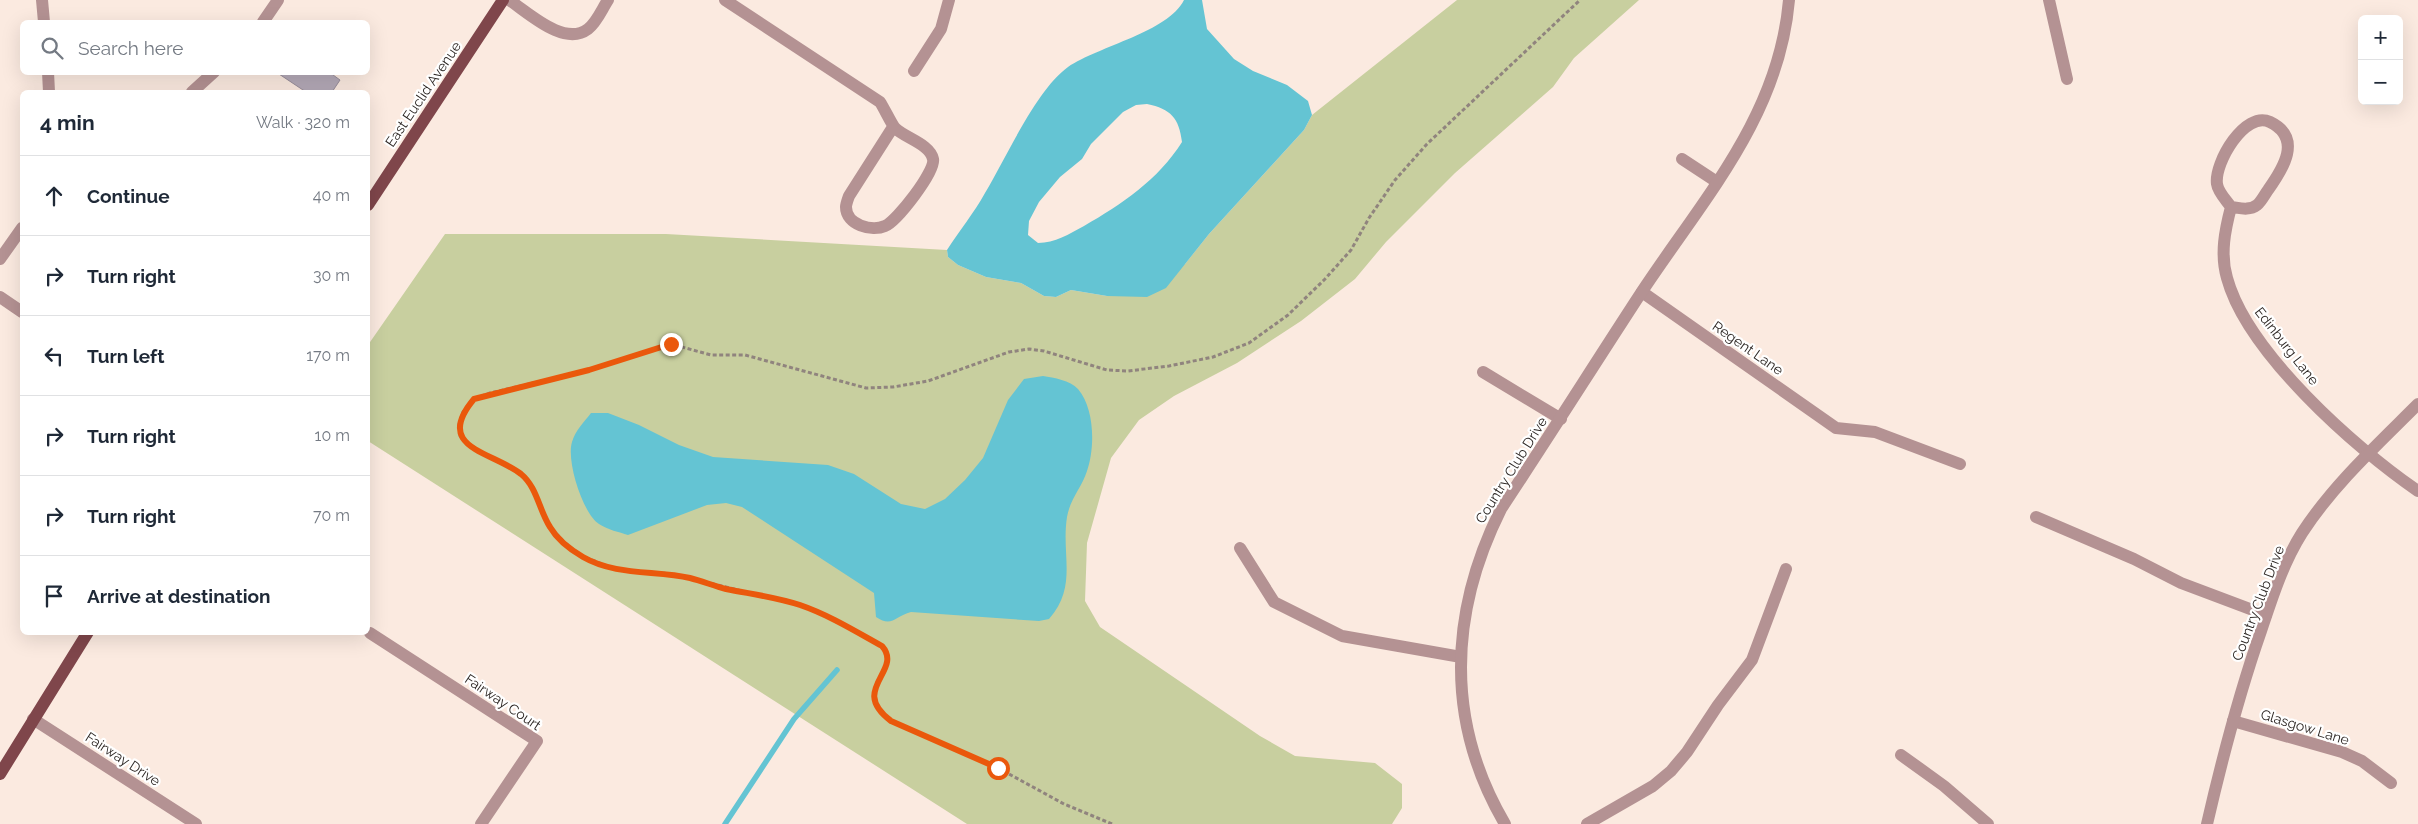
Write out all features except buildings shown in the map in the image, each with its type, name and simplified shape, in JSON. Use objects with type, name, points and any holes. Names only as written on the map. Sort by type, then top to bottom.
[{"type":"main road","name":"East Euclid Avenue","points":[[370,202],[504,0]]},
{"type":"main road","points":[[0,774],[86,635]]},
{"type":"street","points":[[42,0],[44,20]]},
{"type":"street","points":[[264,20],[278,0]]},
{"type":"street","points":[[510,0],[551,27],[569,34],[580,33],[589,28],[608,0]]},
{"type":"street","points":[[725,0],[880,102],[890,116],[894,128],[929,151],[933,158],[933,164],[904,210],[895,220],[885,226],[873,228],[861,226],[848,215],[846,207],[849,196],[894,128]]},
{"type":"street","points":[[914,71],[941,29],[949,0]]},
{"type":"street","name":"Country Club Drive","points":[[1505,824],[1482,780],[1469,742],[1463,708],[1462,657],[1465,618],[1472,580],[1484,544],[1501,509],[1642,292],[1717,182],[1762,106],[1778,66],[1784,40],[1789,0]]},
{"type":"street","points":[[2049,0],[2068,79]]},
{"type":"street","points":[[48,75],[49,90]]},
{"type":"street","points":[[194,90],[211,75]]},
{"type":"street","points":[[2258,120],[2268,121],[2280,128],[2287,138],[2288,156],[2278,176],[2257,205],[2246,209],[2231,206],[2217,185],[2218,169],[2224,154],[2244,127],[2258,120]]},
{"type":"street","points":[[1682,159],[1717,182]]},
{"type":"street","name":"Edinburg Lane","points":[[2231,206],[2223,245],[2226,277],[2237,306],[2258,338],[2294,383],[2330,419],[2369,453],[2418,491]]},
{"type":"street","points":[[0,259],[20,231]]},
{"type":"street","name":"Regent Lane","points":[[1642,292],[1836,428],[1874,432],[1960,464]]},
{"type":"street","points":[[0,297],[20,311]]},
{"type":"street","name":"Country Club Drive","points":[[1483,372],[1561,419]]},
{"type":"street","name":"Country Club Drive","points":[[2207,824],[2233,721],[2266,615],[2287,561],[2302,533],[2320,508],[2369,453],[2418,404]]},
{"type":"street","points":[[2036,517],[2134,559],[2181,583],[2266,615]]},
{"type":"street","points":[[1240,548],[1274,602],[1342,636],[1462,657]]},
{"type":"street","points":[[1587,824],[1653,786],[1671,771],[1752,660],[1786,569]]},
{"type":"street","name":"Fairway Court","points":[[370,632],[537,741],[481,824]]},
{"type":"street","name":"Fairway Drive","points":[[33,718],[196,824]]},
{"type":"street","name":"Glasgow Lane","points":[[2233,721],[2342,752],[2362,761],[2391,783]]},
{"type":"street","points":[[1901,755],[1944,786],[1988,824]]},
{"type":"path","points":[[1112,824],[1064,804],[998,768],[891,721],[880,713],[874,702],[874,691],[887,662],[887,651],[882,646],[826,616],[799,605],[724,588],[692,578],[614,569],[582,556],[564,543],[550,527],[531,485],[521,474],[468,445],[460,436],[459,424],[464,412],[474,399],[589,370],[671,344],[711,355],[753,357],[866,388],[893,387],[928,381],[1009,352],[1029,349],[1044,351],[1097,368],[1128,371],[1169,366],[1212,357],[1249,344],[1288,315],[1325,279],[1351,250],[1369,218],[1395,180],[1427,144],[1580,0]]},
{"type":"green space","points":[[1457,0],[1639,0],[1574,58],[1553,87],[1455,173],[1386,242],[1355,279],[1301,321],[1237,363],[1174,396],[1139,420],[1111,458],[1087,543],[1085,601],[1100,627],[1260,736],[1295,756],[1375,763],[1402,784],[1402,808],[1392,824],[967,824],[370,442],[370,342],[445,234],[666,234],[947,250],[948,257],[958,265],[986,277],[1021,283],[1044,296],[1056,297],[1071,290],[1107,296],[1185,264],[1209,234],[1304,130],[1312,115]]},
{"type":"water","points":[[1184,0],[1202,0],[1207,29],[1234,59],[1253,71],[1287,85],[1308,101],[1312,115],[1304,130],[1209,234],[1166,288],[1147,297],[1107,296],[1071,290],[1056,297],[1044,296],[1021,283],[986,277],[958,265],[948,257],[947,250],[981,200],[1033,108],[1044,91],[1056,78],[1081,59],[1148,30],[1176,11]],"holes":[[[1147,104],[1168,112],[1176,121],[1182,142],[1162,168],[1125,200],[1067,235],[1044,243],[1038,243],[1028,235],[1029,221],[1039,202],[1060,177],[1082,159],[1091,144],[1123,112],[1136,105]]]},
{"type":"water","points":[[1043,376],[1066,381],[1078,389],[1088,407],[1092,440],[1090,462],[1067,517],[1067,570],[1063,594],[1058,607],[1049,619],[1039,621],[911,612],[894,620],[881,620],[876,617],[874,593],[742,507],[726,503],[707,505],[628,535],[606,528],[599,524],[587,510],[577,486],[571,461],[572,442],[580,427],[591,413],[608,413],[639,425],[679,445],[713,457],[828,465],[854,474],[901,504],[925,509],[945,499],[965,480],[983,458],[1008,400],[1024,379]]},
{"type":"waterway","points":[[725,824],[794,719],[837,670]]},
{"type":"route","points":[[671,344],[654,351],[589,370],[513,390],[490,393],[474,399],[464,412],[459,424],[460,436],[468,445],[521,474],[531,485],[550,527],[564,543],[594,562],[614,569],[673,574],[799,605],[826,616],[882,646],[887,651],[887,662],[874,691],[874,702],[880,713],[891,721],[998,768]]}]
